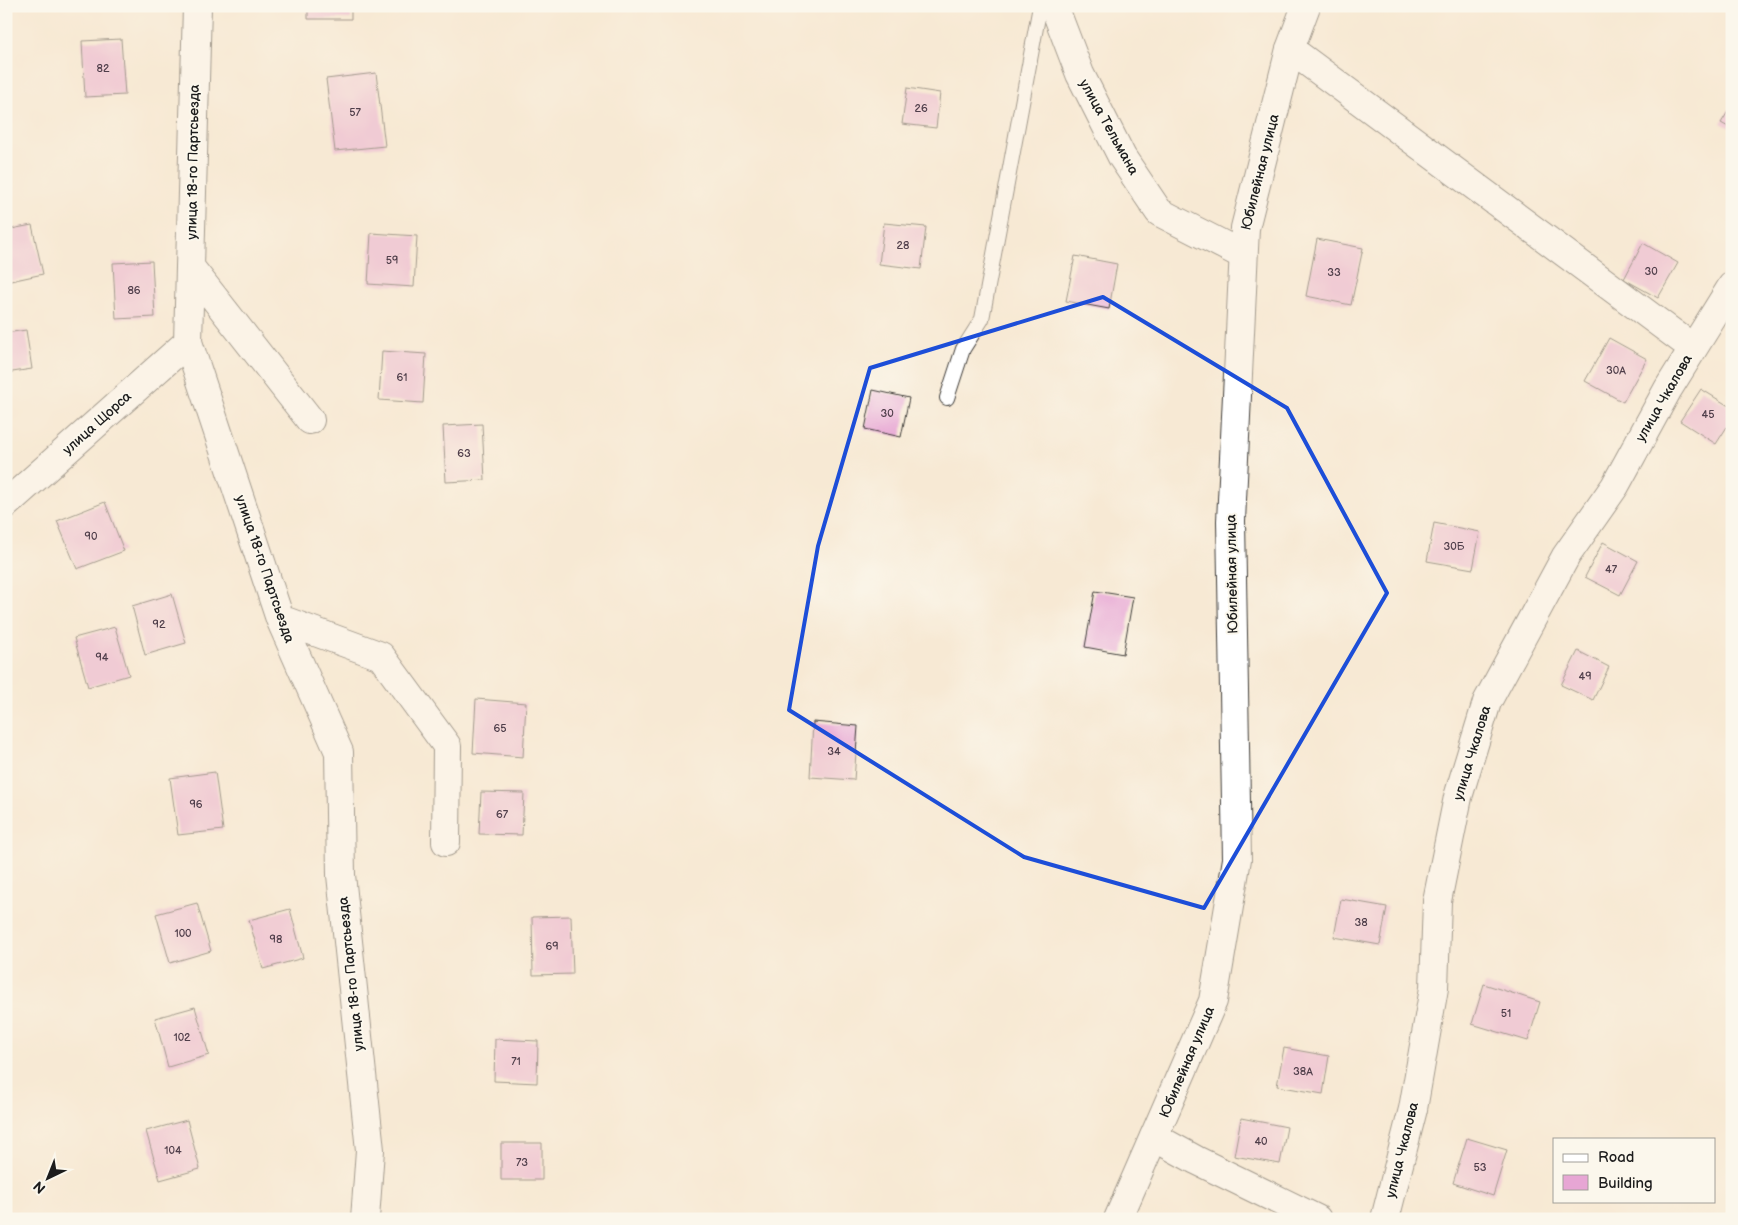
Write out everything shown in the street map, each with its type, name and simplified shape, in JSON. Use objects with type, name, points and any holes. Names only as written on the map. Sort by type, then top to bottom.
[{"type":"street","name":"улица 18-го Партсьезда","points":[[197,6],[188,342],[280,620],[339,752],[341,875],[370,1150],[365,1219]]},
{"type":"street","name":"улица Тельмана","points":[[1054,6],[1080,74],[1122,157],[1160,212],[1244,255]]},
{"type":"street","name":"Юбилейная улица","points":[[1118,1219],[1213,1001],[1237,860],[1231,520],[1245,228],[1290,49],[1306,6]]},
{"type":"street","points":[[1290,49],[1693,348]]},
{"type":"street","points":[[190,266],[310,420]]},
{"type":"street","name":"улица Чкалова","points":[[1384,1219],[1413,1109],[1434,988],[1437,901],[1448,844],[1458,796],[1487,702],[1566,556],[1615,486],[1668,389],[1732,286]]},
{"type":"street","name":"улица Щорса","points":[[6,504],[188,342]]},
{"type":"street","points":[[280,620],[381,656],[447,746],[446,842]]},
{"type":"street","points":[[1154,1137],[1196,1160],[1317,1219]]},
{"type":"lane","points":[[947,398],[963,349],[982,319],[1040,6]]},
{"type":"highlighted area","points":[[1103,297],[1287,408],[1387,593],[1204,908],[1024,857],[789,710],[818,546],[870,368]]},
{"type":"building","points":[[308,6],[351,6],[351,19],[308,19]]},
{"type":"building","points":[[121,39],[125,95],[85,97],[82,41]]},
{"type":"building","points":[[376,73],[385,146],[335,151],[326,79]]},
{"type":"building","points":[[907,88],[940,93],[936,128],[902,124]]},
{"type":"building","points":[[1732,105],[1732,129],[1721,123]]},
{"type":"building","points":[[884,223],[926,227],[921,269],[879,264]]},
{"type":"building","points":[[32,225],[43,274],[6,282],[6,230]]},
{"type":"building","points":[[371,233],[417,236],[414,287],[368,284]]},
{"type":"building","points":[[1317,239],[1363,248],[1351,305],[1306,296]]},
{"type":"building","points":[[1643,243],[1678,263],[1658,298],[1624,279]]},
{"type":"building","points":[[1075,256],[1117,264],[1109,309],[1066,301]]},
{"type":"building","points":[[152,261],[155,317],[116,319],[113,263]]},
{"type":"building","points":[[26,330],[32,369],[6,373],[6,333]]},
{"type":"building","points":[[1609,338],[1647,359],[1623,402],[1585,381]]},
{"type":"building","points":[[382,351],[426,354],[423,403],[379,400]]},
{"type":"building","points":[[1701,389],[1732,408],[1732,419],[1716,444],[1680,421]]},
{"type":"building","points":[[873,390],[909,398],[901,437],[865,429]]},
{"type":"building","points":[[482,424],[485,480],[446,482],[443,426]]},
{"type":"building","points":[[105,502],[124,551],[77,569],[57,521]]},
{"type":"building","points":[[1434,523],[1480,532],[1473,569],[1427,561]]},
{"type":"building","points":[[1603,542],[1638,561],[1620,595],[1585,577]]},
{"type":"building","points":[[1095,591],[1133,597],[1123,654],[1085,647]]},
{"type":"building","points":[[172,594],[186,643],[145,655],[132,606]]},
{"type":"building","points":[[115,627],[129,675],[88,687],[74,638]]},
{"type":"building","points":[[1578,651],[1609,667],[1593,700],[1561,685]]},
{"type":"building","points":[[476,699],[526,703],[523,757],[473,753]]},
{"type":"building","points":[[813,722],[858,726],[854,780],[810,777]]},
{"type":"building","points":[[215,772],[223,830],[178,835],[170,778]]},
{"type":"building","points":[[481,792],[524,793],[522,835],[479,834]]},
{"type":"building","points":[[1341,899],[1387,907],[1380,945],[1334,937]]},
{"type":"building","points":[[197,903],[211,951],[170,963],[156,914]]},
{"type":"building","points":[[290,909],[303,958],[263,969],[249,920]]},
{"type":"building","points":[[571,916],[573,974],[533,975],[532,917]]},
{"type":"building","points":[[1484,984],[1540,1002],[1528,1041],[1472,1024]]},
{"type":"building","points":[[195,1007],[209,1055],[168,1067],[155,1018]]},
{"type":"building","points":[[495,1039],[538,1041],[537,1083],[494,1081]]},
{"type":"building","points":[[1284,1048],[1329,1056],[1323,1094],[1277,1086]]},
{"type":"building","points":[[1241,1118],[1287,1127],[1280,1164],[1234,1156]]},
{"type":"building","points":[[187,1120],[200,1169],[160,1180],[146,1131]]},
{"type":"building","points":[[1467,1138],[1507,1150],[1493,1196],[1453,1183]]},
{"type":"building","points":[[501,1143],[542,1143],[542,1180],[501,1180]]}]
